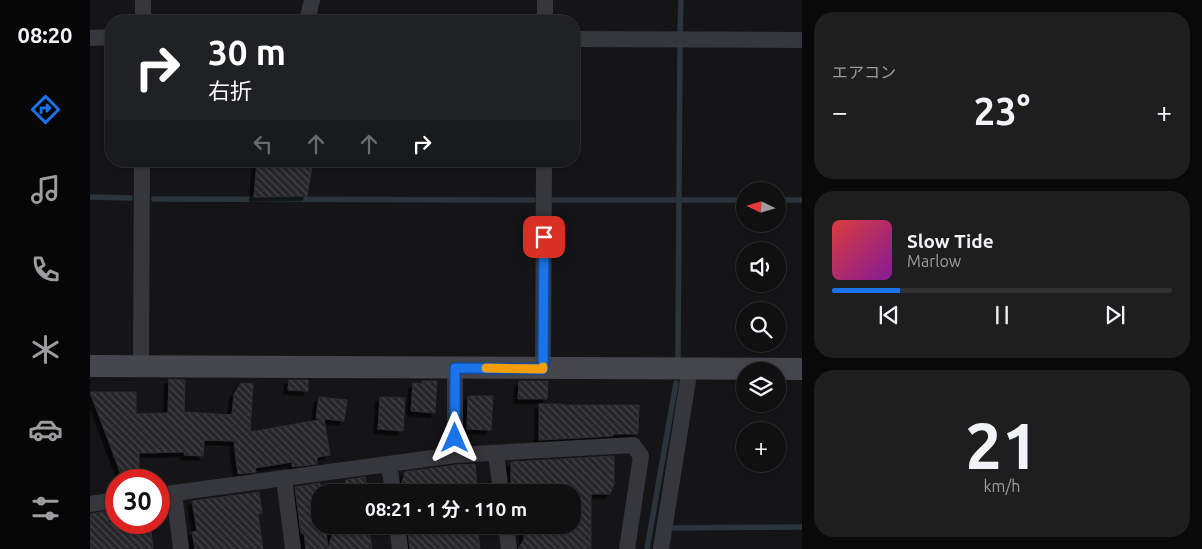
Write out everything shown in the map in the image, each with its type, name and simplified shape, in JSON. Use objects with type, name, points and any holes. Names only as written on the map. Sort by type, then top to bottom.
[{"type":"street","points":[[143,0],[143,15]]},
{"type":"street","points":[[308,15],[312,0]]},
{"type":"street","points":[[545,0],[545,15]]},
{"type":"street","points":[[90,38],[105,37]]},
{"type":"street","points":[[580,39],[802,40]]},
{"type":"street","points":[[141,366],[142,167]]},
{"type":"street","points":[[543,369],[544,167]]},
{"type":"street","points":[[90,366],[802,369]]},
{"type":"street","points":[[455,368],[455,455]]},
{"type":"street","points":[[661,549],[690,368]]},
{"type":"street","points":[[170,493],[455,455],[496,454],[633,444],[640,456],[627,549]]},
{"type":"street","points":[[496,454],[500,484]]},
{"type":"street","points":[[389,464],[392,484]]},
{"type":"street","points":[[284,478],[293,549]]},
{"type":"street","points":[[90,504],[105,502]]},
{"type":"street","points":[[170,508],[182,549]]},
{"type":"street","points":[[398,534],[400,549]]},
{"type":"street","points":[[507,534],[509,549]]},
{"type":"building","points":[[256,167],[312,167],[307,196],[254,197]]},
{"type":"building","points":[[169,379],[185,380],[184,412],[232,415],[234,394],[241,383],[253,384],[250,432],[324,419],[330,455],[317,457],[317,464],[292,467],[292,462],[255,468],[256,472],[238,474],[234,441],[204,440],[203,456],[184,455],[185,452],[139,453],[138,469],[119,469],[90,392],[136,392],[136,414],[168,413]]},
{"type":"building","points":[[289,380],[308,380],[308,391],[288,390]]},
{"type":"building","points":[[422,381],[437,381],[435,413],[411,411],[413,383],[422,384]]},
{"type":"building","points":[[519,381],[548,381],[547,399],[518,399]]},
{"type":"building","points":[[468,396],[493,396],[491,430],[467,429]]},
{"type":"building","points":[[319,397],[347,400],[344,421],[316,418]]},
{"type":"building","points":[[380,397],[405,398],[403,431],[378,429]]},
{"type":"building","points":[[539,404],[639,405],[638,434],[613,434],[613,436],[539,440]]},
{"type":"building","points":[[614,456],[614,484],[610,494],[591,494],[591,549],[519,549],[524,540],[524,534],[581,534],[581,484],[511,484],[511,462]]},
{"type":"building","points":[[475,464],[477,484],[402,484],[405,472]]},
{"type":"building","points":[[365,477],[366,484],[345,484],[346,480]]},
{"type":"building","points":[[311,484],[311,534],[326,534],[328,549],[306,549],[304,534],[301,533],[295,487]]},
{"type":"building","points":[[259,492],[262,513],[258,514],[263,549],[195,549],[192,532],[197,531],[192,501]]},
{"type":"building","points":[[105,511],[105,534],[151,534],[153,549],[90,549],[90,514]]},
{"type":"building","points":[[332,534],[370,534],[372,549],[328,549]]},
{"type":"building","points":[[408,534],[478,534],[480,549],[410,549]]},
{"type":"waterway","points":[[680,31],[681,0]]},
{"type":"waterway","points":[[678,356],[680,49]]},
{"type":"waterway","points":[[90,197],[130,198]]},
{"type":"waterway","points":[[154,199],[533,200]]},
{"type":"waterway","points":[[554,200],[736,200]]},
{"type":"waterway","points":[[786,200],[802,200]]},
{"type":"waterway","points":[[647,549],[676,383]]},
{"type":"waterway","points":[[673,528],[802,527]]},
{"type":"slow traffic","points":[[486,368],[543,369],[543,367]]},
{"type":"route","points":[[455,438],[455,368],[543,369],[544,237]]}]
